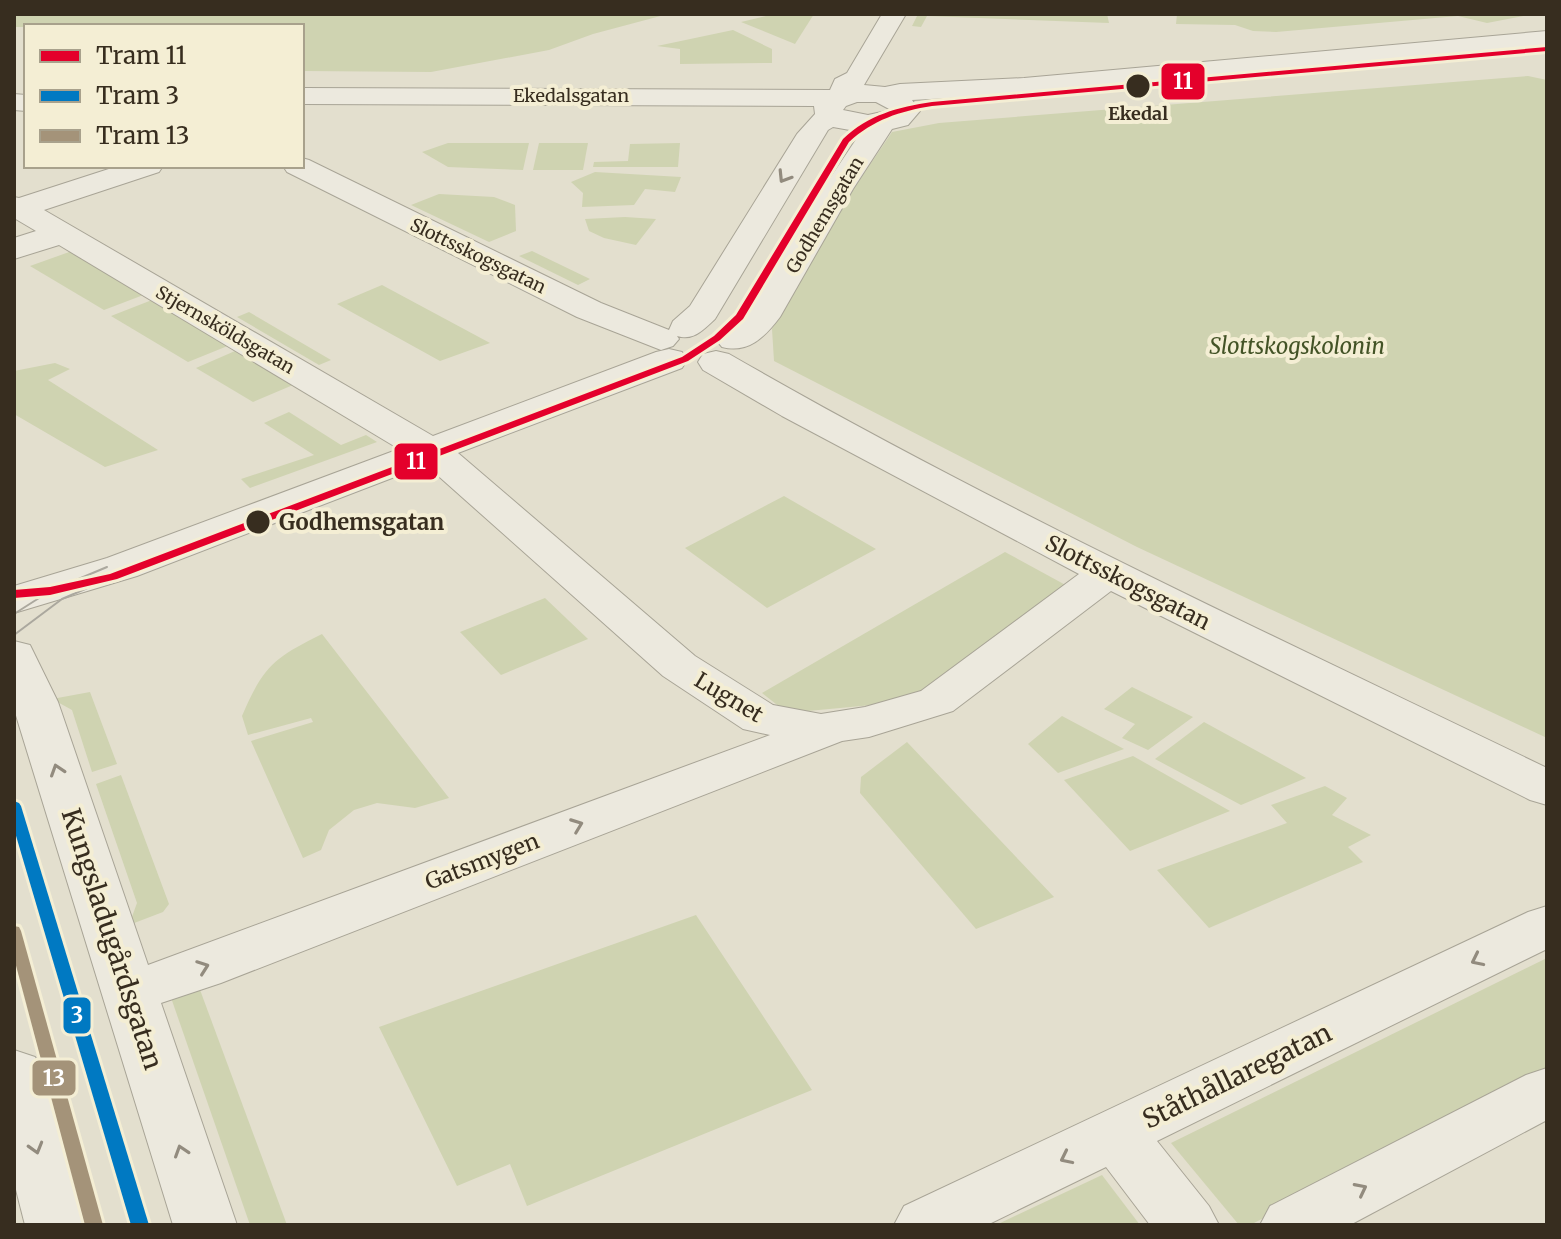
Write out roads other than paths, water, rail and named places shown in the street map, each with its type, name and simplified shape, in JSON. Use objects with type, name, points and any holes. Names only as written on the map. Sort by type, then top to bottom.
[{"type":"street","name":"Godhemsgatan","points":[[725,351],[753,329],[768,310],[838,189],[861,104],[894,14]]},
{"type":"street","name":"Ekedalsgatan","points":[[304,96],[861,104],[911,91],[1024,86],[1547,39]]},
{"type":"street","name":"Ekedalsgatan","points":[[304,111],[861,104],[1547,57]]},
{"type":"street","name":"Godhemsgatan","points":[[14,600],[122,567],[432,452],[671,342],[703,312],[818,124],[861,104]]},
{"type":"street","points":[[16,207],[142,168]]},
{"type":"street","name":"Slottsskogsgatan","points":[[302,168],[601,316],[671,342]]},
{"type":"street","name":"Stjernsköldsgatan","points":[[16,207],[432,452]]},
{"type":"street","points":[[14,249],[60,234]]},
{"type":"street","points":[[671,342],[714,329],[725,351]]},
{"type":"street","name":"Slottsskogsgatan","points":[[725,351],[795,408],[897,459],[1108,573],[1547,788]]},
{"type":"street","name":"Lugnet","points":[[432,452],[679,666],[760,718],[800,728],[833,728],[915,710],[937,701],[1108,573]]},
{"type":"street","name":"Kungsladugårdsgatan","points":[[14,655],[35,702],[205,1225]]},
{"type":"street","name":"Gatsmygen","points":[[129,992],[202,968],[833,728]]},
{"type":"street","name":"Ståthållaregatan","points":[[926,1225],[1547,926]]},
{"type":"street","points":[[14,1073],[57,1225]]},
{"type":"street","points":[[1292,1225],[1547,1092]]},
{"type":"street","points":[[1116,1134],[1187,1225]]},
{"type":"tram line","name":"11","points":[[14,594],[50,591],[113,577],[685,359],[717,338],[740,317],[846,141],[864,125],[885,115],[932,104],[1547,49]]},
{"type":"tram line","points":[[14,614],[50,591],[107,567]]},
{"type":"tram line","points":[[14,635],[62,599],[113,577]]},
{"type":"tram line","name":"3","points":[[14,806],[140,1225]]},
{"type":"tram line","name":"13","points":[[14,931],[94,1225]]},
{"type":"place","name":"Ekedal","points":[[1138,86]]},
{"type":"place","name":"Godhemsgatan","points":[[258,522]]},
{"type":"park label","name":"Slottskogskolonin","points":[[1297,346]]}]
